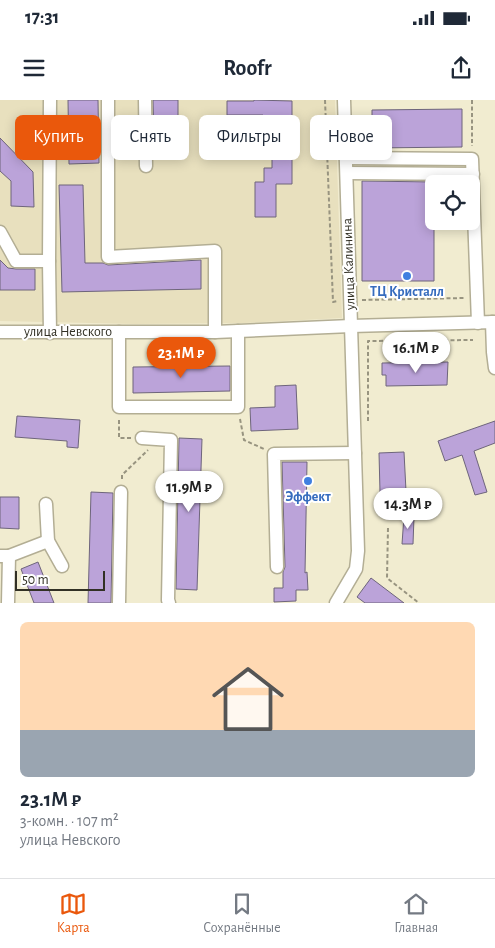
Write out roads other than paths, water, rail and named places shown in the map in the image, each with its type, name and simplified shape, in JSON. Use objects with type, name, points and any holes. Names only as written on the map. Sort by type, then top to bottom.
[{"type":"street","points":[[50,100],[50,332]]},
{"type":"street","points":[[108,100],[108,257],[215,251],[214,332]]},
{"type":"street","points":[[145,100],[146,166]]},
{"type":"street","name":"улица Калинина","points":[[344,100],[345,115]]},
{"type":"street","points":[[392,158],[472,159],[478,323]]},
{"type":"street","name":"улица Калинина","points":[[340,602],[356,569],[358,550],[346,160]]},
{"type":"street","points":[[346,173],[473,174]]},
{"type":"street","points":[[0,232],[16,261],[49,261]]},
{"type":"street","points":[[494,322],[493,352],[495,368]]},
{"type":"street","name":"улица Невского","points":[[0,332],[214,332],[494,322]]},
{"type":"street","points":[[119,332],[119,408],[238,407],[238,331]]},
{"type":"street","points":[[142,438],[171,440],[169,603]]},
{"type":"street","points":[[277,567],[274,454],[355,453]]},
{"type":"street","points":[[119,603],[121,492]]},
{"type":"street","points":[[46,504],[48,541],[62,566]]},
{"type":"street","points":[[8,603],[4,556],[48,541]]},
{"type":"place","name":"ТЦ Кристалл","points":[[407,276]]},
{"type":"place","name":"Эффект","points":[[308,481]]}]
